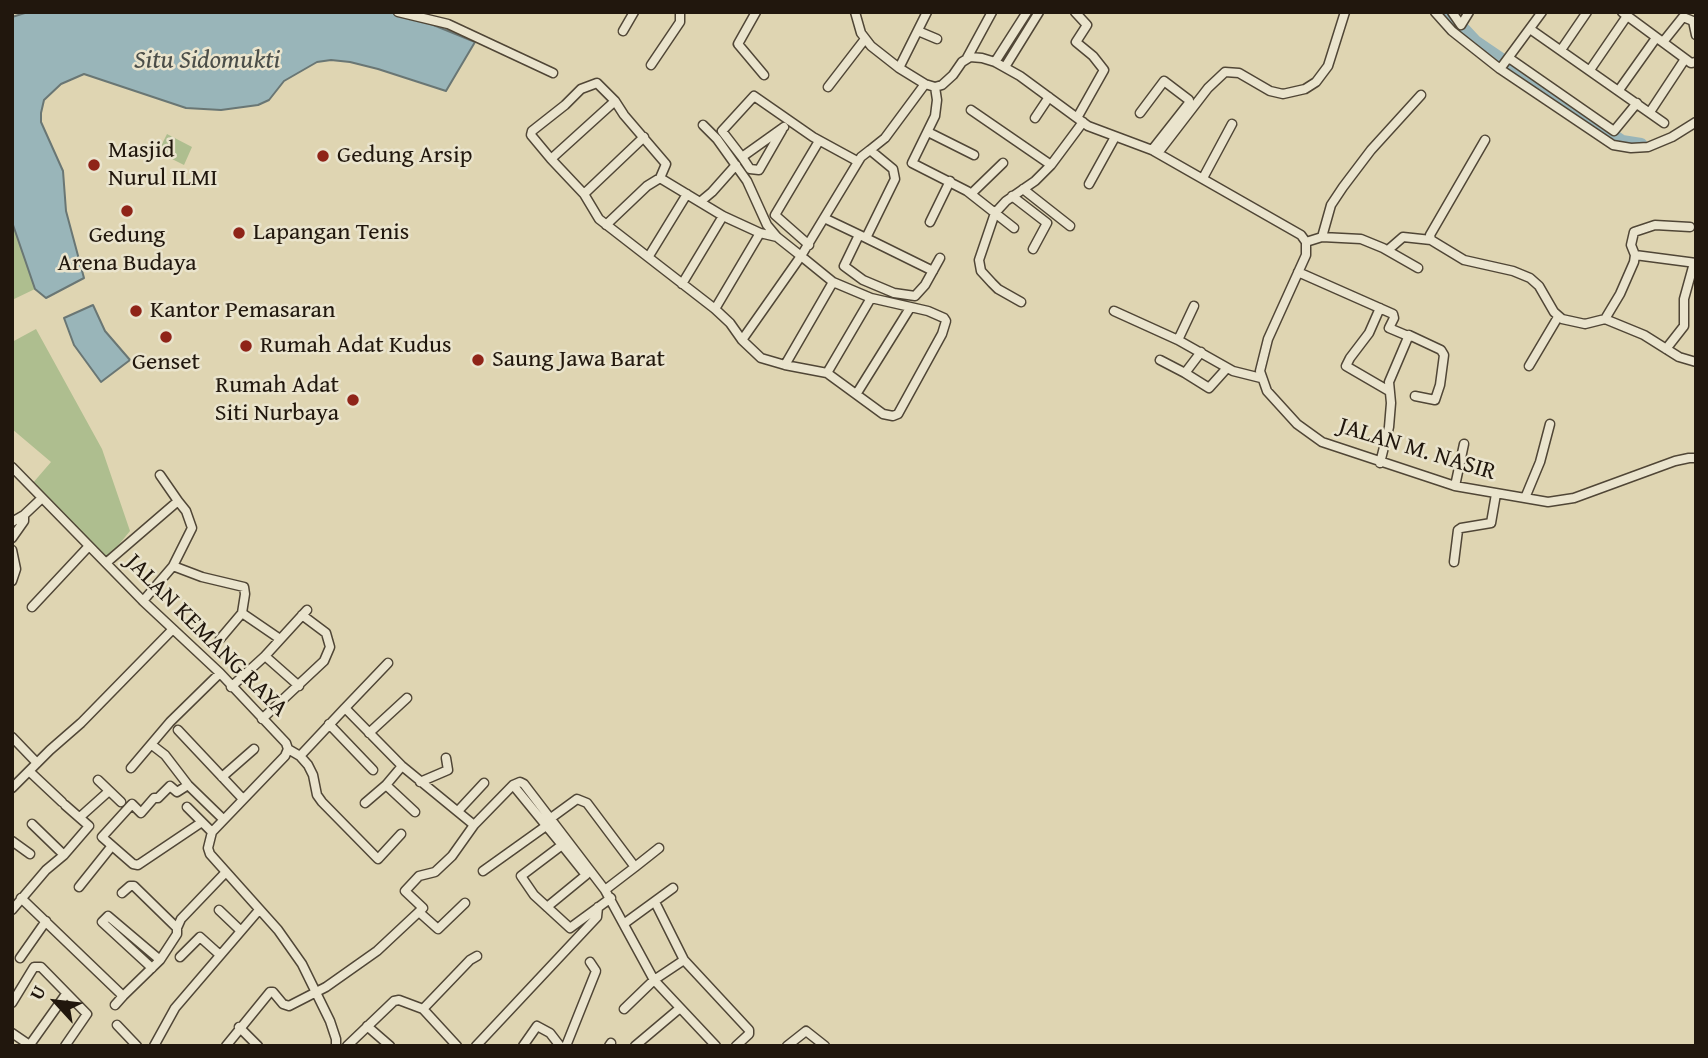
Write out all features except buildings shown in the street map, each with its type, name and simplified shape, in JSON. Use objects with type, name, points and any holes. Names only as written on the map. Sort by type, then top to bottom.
[{"type":"street","points":[[398,12],[424,16],[448,24],[553,73]]},
{"type":"street","points":[[623,31],[634,12]]},
{"type":"street","points":[[651,65],[680,22],[680,12]]},
{"type":"street","points":[[756,12],[738,44],[764,75]]},
{"type":"street","points":[[855,12],[865,39],[900,68],[925,84],[935,87],[947,82],[967,58],[992,12]]},
{"type":"street","points":[[900,68],[927,12]]},
{"type":"street","points":[[995,62],[1027,12]]},
{"type":"street","points":[[1005,67],[1039,12]]},
{"type":"street","points":[[1021,302],[998,289],[981,271],[979,265],[984,240],[995,212],[1051,165],[1080,120],[1104,70],[1093,56],[1076,43],[1087,25],[1075,12]]},
{"type":"street","points":[[1155,152],[1208,88],[1225,72],[1239,73],[1270,91],[1283,94],[1293,93],[1316,82],[1328,66],[1345,12]]},
{"type":"street","points":[[1435,12],[1460,38],[1612,131],[1617,130],[1637,103]]},
{"type":"street","points":[[1452,12],[1461,24],[1469,12]]},
{"type":"street","points":[[1504,63],[1542,12]]},
{"type":"street","points":[[1561,50],[1587,12]]},
{"type":"street","points":[[1590,70],[1624,14],[1685,59],[1691,63],[1696,62]]},
{"type":"street","points":[[1619,90],[1659,40],[1683,17],[1693,22],[1696,35]]},
{"type":"street","points":[[1530,29],[1664,122]]},
{"type":"street","points":[[918,31],[937,39]]},
{"type":"street","points":[[828,87],[865,39]]},
{"type":"street","points":[[967,58],[982,58],[1005,67],[1080,120],[1155,152],[1298,233],[1306,242],[1306,255],[1265,348],[1260,366],[1261,378],[1227,368],[1178,340],[1114,311]]},
{"type":"street","points":[[1650,113],[1685,59]]},
{"type":"street","points":[[1504,63],[1617,146],[1639,148],[1656,145],[1696,122]]},
{"type":"street","points":[[1140,113],[1164,81],[1189,100],[1155,152]]},
{"type":"street","points":[[606,225],[647,186],[660,178],[666,164],[599,84],[589,84],[532,131],[531,135],[584,194],[599,219],[606,225],[649,256],[715,309],[761,358],[827,373],[883,414],[898,414],[946,325],[944,318],[928,311],[871,298],[833,282],[777,237],[767,225],[753,190],[717,139],[703,125]]},
{"type":"street","points":[[742,340],[809,245],[857,161],[884,138],[925,84]]},
{"type":"street","points":[[935,87],[937,108],[912,163],[971,194],[1014,228]]},
{"type":"street","points":[[1322,237],[1329,211],[1338,194],[1366,156],[1421,94]]},
{"type":"street","points":[[785,123],[760,170],[750,169],[722,131],[754,96],[785,123],[857,161]]},
{"type":"street","points":[[1035,118],[1049,97]]},
{"type":"street","points":[[551,159],[615,101]]},
{"type":"street","points":[[971,110],[1051,165]]},
{"type":"street","points":[[742,157],[785,123]]},
{"type":"street","points":[[1203,178],[1232,124]]},
{"type":"street","points":[[928,132],[974,155]]},
{"type":"street","points":[[584,194],[644,137]]},
{"type":"street","points":[[1089,184],[1115,137]]},
{"type":"street","points":[[1431,240],[1430,235],[1485,139]]},
{"type":"street","points":[[809,245],[775,215],[819,141]]},
{"type":"street","points":[[870,150],[893,169],[895,179],[844,266],[863,280],[894,293],[915,296],[940,258]]},
{"type":"street","points":[[971,194],[1003,163]]},
{"type":"street","points":[[700,202],[736,165]]},
{"type":"street","points":[[660,178],[723,216],[760,233],[777,237]]},
{"type":"street","points":[[930,222],[950,181]]},
{"type":"street","points":[[1023,188],[1070,226]]},
{"type":"street","points":[[649,256],[687,194]]},
{"type":"street","points":[[1012,196],[1047,223],[1033,249]]},
{"type":"street","points":[[682,284],[723,216]]},
{"type":"street","points":[[824,218],[933,271]]},
{"type":"street","points":[[1388,250],[1403,237],[1431,240],[1464,260],[1513,271],[1530,278],[1539,286],[1558,317],[1578,324],[1595,323],[1605,319],[1627,279],[1635,255],[1631,246],[1633,234],[1637,230],[1655,225],[1690,227]]},
{"type":"street","points":[[715,309],[760,233]]},
{"type":"street","points":[[1306,242],[1322,237],[1361,239],[1388,250],[1418,268]]},
{"type":"street","points":[[1635,255],[1695,263],[1684,299],[1684,326],[1666,349]]},
{"type":"street","points":[[1298,272],[1393,314],[1389,328],[1441,350],[1444,355],[1435,400],[1415,397]]},
{"type":"street","points":[[785,365],[833,282]]},
{"type":"street","points":[[827,373],[871,298]]},
{"type":"street","points":[[1178,340],[1195,306]]},
{"type":"street","points":[[857,393],[910,308]]},
{"type":"street","points":[[1380,308],[1370,332],[1346,366],[1390,391]]},
{"type":"street","points":[[1529,366],[1558,317]]},
{"type":"street","points":[[1605,319],[1635,331],[1679,357],[1696,362]]},
{"type":"street","points":[[1380,463],[1389,426],[1389,382],[1408,336]]},
{"type":"street","points":[[1185,373],[1200,352]]},
{"type":"street","points":[[1160,360],[1209,388],[1227,368]]},
{"type":"street","name":"JALAN M. NASIR","points":[[1261,378],[1267,391],[1307,432],[1338,449],[1455,486],[1496,494],[1548,502],[1565,500],[1675,461],[1696,458]]},
{"type":"street","points":[[1525,498],[1540,462],[1550,424]]},
{"type":"street","points":[[1455,486],[1464,444]]},
{"type":"street","name":"JALAN KEMANG RAYA","points":[[12,467],[143,601],[220,673],[286,744],[288,749],[285,756],[212,832]]},
{"type":"street","points":[[143,601],[173,566],[192,528],[186,511],[160,475]]},
{"type":"street","points":[[1454,562],[1458,530],[1491,523],[1496,494]]},
{"type":"street","points":[[12,522],[42,498]]},
{"type":"street","points":[[106,563],[178,500]]},
{"type":"street","points":[[12,538],[24,521],[24,515]]},
{"type":"street","points":[[32,607],[89,546]]},
{"type":"street","points":[[12,550],[16,569],[13,576]]},
{"type":"street","points":[[173,566],[202,577],[244,587],[246,594],[242,613],[220,639]]},
{"type":"street","points":[[231,687],[265,656],[305,612],[326,633],[330,647],[324,661],[262,719]]},
{"type":"street","points":[[242,613],[280,639]]},
{"type":"street","points":[[12,788],[81,723],[173,629]]},
{"type":"street","points":[[265,656],[299,686]]},
{"type":"street","points":[[300,756],[388,663]]},
{"type":"street","points":[[131,768],[170,722],[220,673]]},
{"type":"street","points":[[369,733],[407,698]]},
{"type":"street","points":[[345,708],[402,766],[474,825]]},
{"type":"street","points":[[329,724],[373,770]]},
{"type":"street","points":[[178,730],[242,798]]},
{"type":"street","points":[[12,737],[37,763]]},
{"type":"street","points":[[152,745],[165,755],[188,785],[223,820]]},
{"type":"street","points":[[222,777],[254,749]]},
{"type":"street","points":[[288,749],[308,765],[317,795],[322,802],[378,859],[401,834]]},
{"type":"street","points":[[420,782],[448,770],[446,758]]},
{"type":"street","points":[[365,803],[386,785],[402,766]]},
{"type":"street","points":[[12,910],[89,826],[29,771]]},
{"type":"street","points":[[98,780],[121,802]]},
{"type":"street","points":[[458,811],[484,783]]},
{"type":"street","points":[[188,785],[177,792],[170,786],[158,798],[153,798],[141,813],[132,804],[102,837],[111,847],[138,865],[202,822]]},
{"type":"street","points":[[386,785],[415,812]]},
{"type":"street","points":[[226,1046],[270,992],[287,1006],[338,980],[377,951],[423,908],[405,891],[419,876],[435,872],[474,825],[513,785],[606,890],[654,981],[716,1046]]},
{"type":"street","points":[[80,817],[110,791]]},
{"type":"street","points":[[483,871],[577,799],[587,803],[635,867]]},
{"type":"street","points":[[187,807],[212,832],[208,841],[210,854],[292,948],[317,992],[333,1030],[336,1046]]},
{"type":"street","points":[[547,907],[586,875],[548,822]]},
{"type":"street","points":[[32,824],[64,855]]},
{"type":"street","points":[[12,841],[30,854]]},
{"type":"street","points":[[562,845],[521,876],[534,895],[570,928],[611,898]]},
{"type":"street","points":[[79,887],[111,847]]},
{"type":"street","points":[[606,890],[659,848]]},
{"type":"street","points":[[115,1005],[160,960],[175,939],[181,919],[226,872]]},
{"type":"street","points":[[122,893],[134,886],[177,928]]},
{"type":"street","points":[[625,923],[673,888]]},
{"type":"street","points":[[21,898],[123,996]]},
{"type":"street","points":[[655,902],[684,960],[749,1030],[749,1034],[736,1046]]},
{"type":"street","points":[[419,912],[438,929],[465,903]]},
{"type":"street","points":[[476,1046],[597,916],[598,907]]},
{"type":"street","points":[[219,909],[241,931]]},
{"type":"street","points":[[154,1046],[175,1008],[259,909]]},
{"type":"street","points":[[152,968],[102,922],[108,916],[160,960]]},
{"type":"street","points":[[20,958],[46,921]]},
{"type":"street","points":[[180,957],[200,937],[220,955]]},
{"type":"street","points":[[423,1009],[477,956]]},
{"type":"street","points":[[624,1009],[654,981],[684,960]]},
{"type":"street","points":[[566,1046],[595,975],[595,969],[590,962]]},
{"type":"street","points":[[12,1003],[37,966],[87,1015],[65,1046]]},
{"type":"street","points":[[12,1033],[30,1046],[66,994]]},
{"type":"street","points":[[348,1046],[394,1001],[404,1000],[423,1009],[457,1046]]},
{"type":"street","points":[[635,1046],[680,1008]]},
{"type":"street","points":[[117,1025],[136,1046]]},
{"type":"street","points":[[367,1026],[390,1046]]},
{"type":"street","points":[[523,1046],[537,1026],[550,1034],[561,1046]]},
{"type":"street","points":[[239,1027],[258,1046]]},
{"type":"street","points":[[787,1046],[806,1031],[825,1046]]},
{"type":"green space","points":[[167,134],[192,147],[184,165],[158,152]]},
{"type":"green space","points":[[12,222],[35,289],[12,300]]},
{"type":"green space","points":[[36,329],[102,449],[130,531],[107,559],[32,484],[51,462],[12,429],[12,342]]},
{"type":"water","name":"Situ Sidomukti","points":[[28,12],[393,12],[475,42],[446,91],[378,69],[331,60],[317,62],[284,81],[269,100],[258,105],[221,110],[186,108],[84,74],[61,84],[44,100],[41,122],[63,171],[66,211],[84,278],[46,298],[35,289],[12,222],[12,17]]},
{"type":"water","points":[[93,305],[105,331],[130,360],[101,382],[74,345],[64,318]]},
{"type":"waterway","points":[[1447,12],[1475,42],[1622,142],[1641,145]]},
{"type":"place","name":"Gedung Arsip","points":[[323,156]]},
{"type":"place","name":"Masjid Nurul ILMI","points":[[94,165]]},
{"type":"place","name":"Gedung Arena Budaya","points":[[127,211]]},
{"type":"place","name":"Lapangan Tenis","points":[[239,233]]},
{"type":"place","name":"Kantor Pemasaran","points":[[136,311]]},
{"type":"place","name":"Genset","points":[[166,337]]},
{"type":"place","name":"Rumah Adat Kudus","points":[[246,346]]},
{"type":"place","name":"Saung Jawa Barat","points":[[478,360]]},
{"type":"place","name":"Rumah Adat Siti Nurbaya","points":[[353,400]]}]
